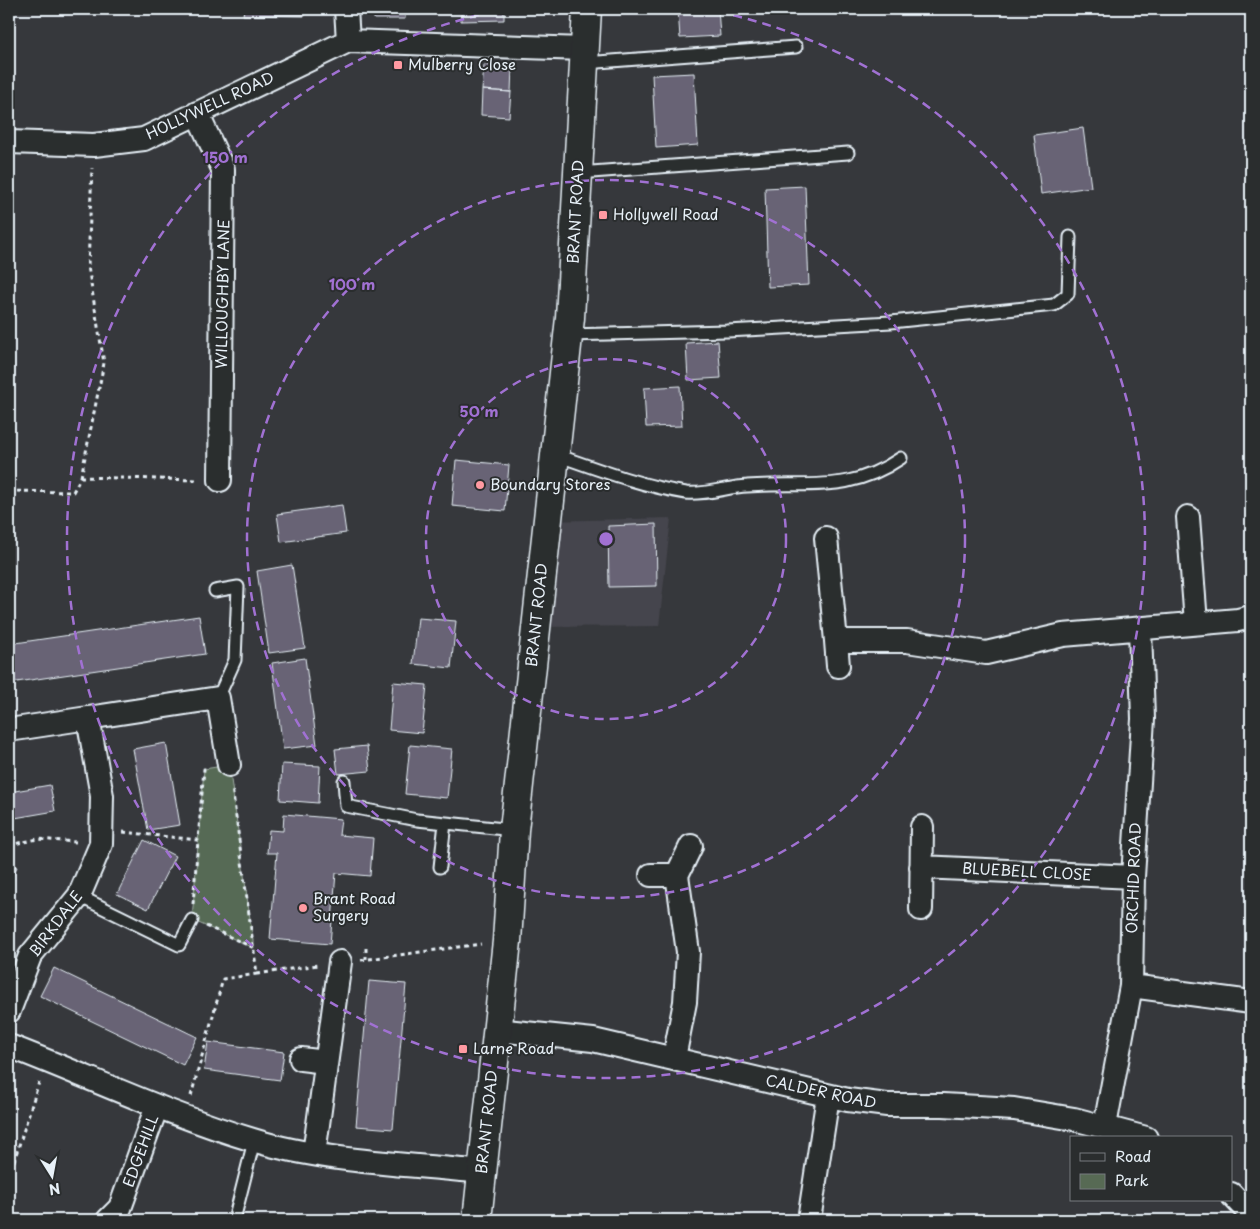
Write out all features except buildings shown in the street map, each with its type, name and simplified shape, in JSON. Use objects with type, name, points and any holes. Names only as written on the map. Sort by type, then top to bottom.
[{"type":"street","points":[[346,9],[348,41]]},
{"type":"street","name":"BRANT ROAD","points":[[477,1220],[507,941],[514,830],[568,335],[587,9]]},
{"type":"street","name":"HOLLYWELL ROAD","points":[[9,142],[94,145],[144,138],[348,41],[585,56]]},
{"type":"street","name":"WILLOUGHBY LANE","points":[[196,113],[223,170],[220,480]]},
{"type":"street","points":[[1188,517],[1196,624]]},
{"type":"street","points":[[826,538],[838,666]]},
{"type":"street","points":[[836,640],[907,641],[986,653],[1063,635],[1196,624],[1251,617]]},
{"type":"street","name":"ORCHID ROAD","points":[[1105,1126],[1131,986],[1133,877],[1143,718],[1140,628]]},
{"type":"street","points":[[9,730],[218,698],[229,765]]},
{"type":"street","name":"BIRKDALE","points":[[9,1011],[30,956],[80,896],[101,844],[102,796],[88,718]]},
{"type":"street","points":[[921,910],[922,827]]},
{"type":"street","points":[[674,1058],[685,1002],[688,952],[676,875],[691,846]]},
{"type":"street","name":"BLUEBELL CLOSE","points":[[921,867],[1133,877]]},
{"type":"street","points":[[651,875],[676,875]]},
{"type":"street","points":[[314,1154],[340,962]]},
{"type":"street","points":[[1131,986],[1251,1002]]},
{"type":"street","name":"CALDER ROAD","points":[[497,1030],[593,1040],[828,1096],[887,1106],[943,1105],[1014,1109],[1105,1126],[1139,1136]]},
{"type":"street","points":[[9,1046],[157,1106],[254,1140],[314,1154],[482,1172]]},
{"type":"street","points":[[301,1059],[326,1062]]},
{"type":"street","points":[[809,1220],[828,1096]]},
{"type":"street","name":"EDGEHILL","points":[[108,1220],[120,1208],[157,1106]]},
{"type":"street","points":[[1232,1195],[1251,1215]]},
{"type":"lane","points":[[585,56],[796,47]]},
{"type":"lane","points":[[578,173],[848,153]]},
{"type":"lane","points":[[568,335],[727,331],[891,322],[1054,305],[1068,294],[1070,237]]},
{"type":"lane","points":[[554,454],[622,478],[688,493],[748,486],[835,485],[880,472],[901,458]]},
{"type":"lane","points":[[215,590],[238,587],[235,660],[218,698]]},
{"type":"lane","points":[[344,781],[346,806],[417,820],[514,830]]},
{"type":"lane","points":[[440,867],[445,823]]},
{"type":"lane","points":[[80,896],[179,945],[192,920]]},
{"type":"lane","points":[[234,1220],[254,1140]]},
{"type":"path","points":[[9,491],[73,492],[80,477],[104,363],[88,266],[94,145]]},
{"type":"path","points":[[80,477],[220,480]]},
{"type":"path","points":[[254,948],[192,920],[204,770],[229,765],[254,948],[256,974]]},
{"type":"path","points":[[9,845],[38,839],[101,844],[118,832],[198,840]]},
{"type":"path","points":[[186,1116],[223,979],[507,941]]},
{"type":"path","points":[[366,948],[366,959]]},
{"type":"path","points":[[9,1176],[46,1060]]},
{"type":"shaded area","points":[[671,518],[659,626],[535,627],[547,521]]},
{"type":"green space","points":[[229,765],[254,948],[192,920],[204,769]]},
{"type":"place","name":"Mulberry Close","points":[[398,65]]},
{"type":"place","name":"Hollywell Road","points":[[603,215]]},
{"type":"place","name":"Boundary Stores","points":[[480,485]]},
{"type":"place","name":"Brant Road Surgery","points":[[303,908]]},
{"type":"place","name":"Larne Road","points":[[463,1049]]}]
